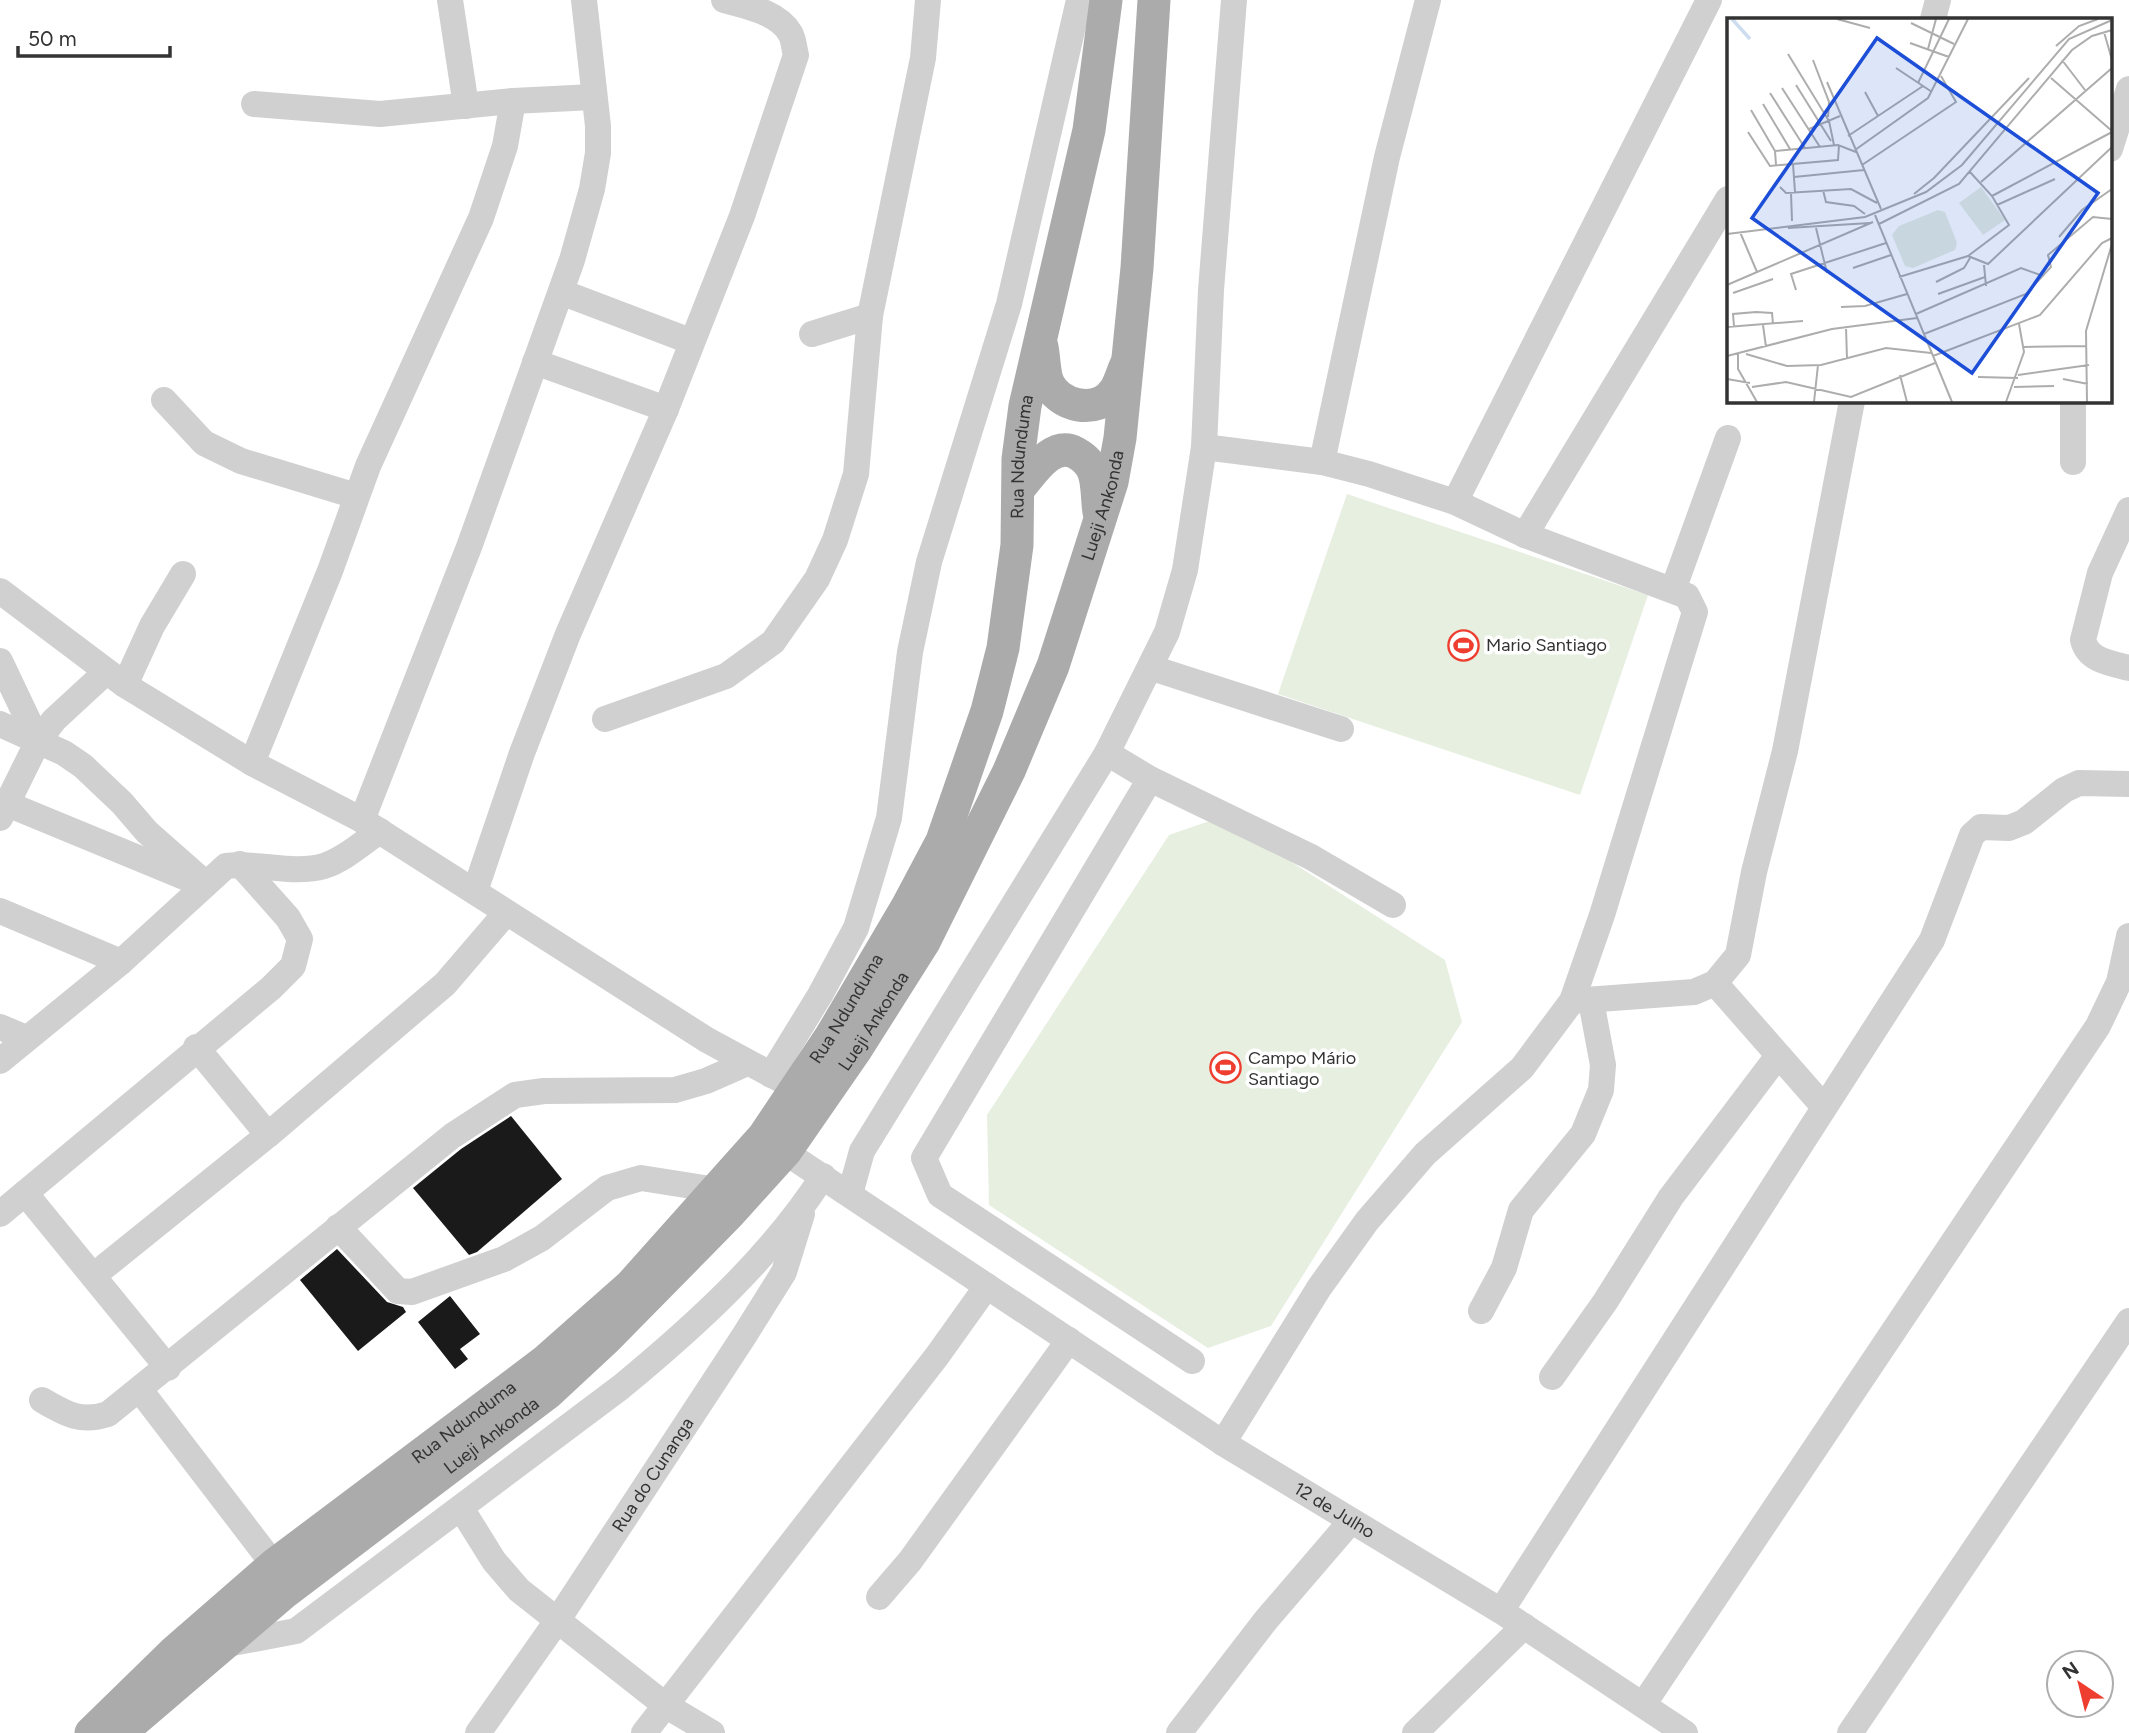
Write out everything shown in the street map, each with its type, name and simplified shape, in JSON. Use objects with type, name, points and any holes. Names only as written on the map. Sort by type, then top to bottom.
[{"type":"main road","name":"Rua Ndunduma","points":[[91,1733],[173,1653],[274,1565],[544,1362],[631,1285],[764,1136],[784,1081],[831,1036],[942,841],[987,711],[1003,648],[1017,545],[1020,487],[1018,459],[1025,406],[1089,130],[1106,0]]},
{"type":"main road","name":"Lueji Ankonda","points":[[120,1733],[221,1645],[380,1517],[549,1392],[671,1275],[785,1152],[857,1048],[923,942],[1009,771],[1053,666],[1100,525],[1121,438],[1145,166],[1154,0]]},
{"type":"main road","points":[[1041,341],[1047,381],[1058,396],[1076,406],[1096,404],[1114,393],[1129,359]]},
{"type":"main road","points":[[1020,487],[1043,460],[1055,451],[1072,450],[1086,459],[1094,472],[1100,525]]},
{"type":"street","points":[[450,0],[466,106]]},
{"type":"street","points":[[0,1061],[121,962],[226,866],[240,864],[302,869],[324,866],[349,853],[371,825],[561,292],[592,190],[598,153],[584,0]]},
{"type":"street","points":[[475,891],[522,753],[568,634],[666,409],[742,216],[796,55],[790,33],[779,22],[760,11],[724,0]]},
{"type":"street","points":[[605,719],[726,676],[773,642],[817,579],[850,497],[856,474],[870,316],[923,58],[928,0]]},
{"type":"street","points":[[0,591],[116,678],[252,763],[371,825],[506,913],[747,1063],[784,1081],[820,995],[856,928],[889,818],[910,652],[929,562],[1009,304],[1079,0]]},
{"type":"street","points":[[850,1194],[862,1151],[1107,753],[1152,668],[1167,632],[1185,570],[1204,447],[1211,290],[1234,0]]},
{"type":"street","points":[[1322,462],[1387,157],[1429,0]]},
{"type":"street","points":[[1455,502],[1709,0]]},
{"type":"street","points":[[1933,18],[1938,0]]},
{"type":"street","points":[[2112,143],[2129,89]]},
{"type":"street","points":[[254,104],[380,114],[513,101],[593,97]]},
{"type":"street","points":[[252,763],[330,571],[356,496],[481,218],[505,146],[513,101]]},
{"type":"street","points":[[1525,535],[1727,201]]},
{"type":"street","points":[[561,292],[691,341]]},
{"type":"street","points":[[812,334],[870,316]]},
{"type":"street","points":[[535,362],[666,409]]},
{"type":"street","points":[[164,400],[204,443],[216,449],[241,461],[356,496]]},
{"type":"street","points":[[1581,1001],[1694,992],[1715,983],[1738,955],[1754,872],[1785,751],[1852,402]]},
{"type":"street","points":[[2073,402],[2073,462]]},
{"type":"street","points":[[1673,590],[1728,438]]},
{"type":"street","points":[[1204,447],[1322,462],[1455,502],[1525,535],[1673,590],[1691,600],[1695,612],[1602,915],[1581,1001],[1522,1068],[1425,1154],[1367,1221],[1319,1288],[1223,1443]]},
{"type":"street","points":[[2129,510],[2101,573],[2084,630],[2084,640],[2085,649],[2094,658],[2129,668]]},
{"type":"street","points":[[183,574],[152,626],[116,678],[54,720],[38,741],[2,807],[206,884]]},
{"type":"street","points":[[0,661],[38,741]]},
{"type":"street","points":[[1152,668],[1341,729]]},
{"type":"street","points":[[0,724],[83,766],[122,803],[147,832],[206,884]]},
{"type":"street","points":[[1107,753],[1150,779],[1311,857],[1393,905]]},
{"type":"street","points":[[1150,779],[924,1157],[940,1195],[1192,1361]]},
{"type":"street","points":[[1501,1611],[1932,940],[1972,835],[1981,827],[2009,828],[2024,822],[2064,790],[2079,783],[2129,784]]},
{"type":"street","points":[[0,1214],[196,1047],[271,988],[293,966],[300,939],[288,918],[240,864]]},
{"type":"street","points":[[0,911],[121,962]]},
{"type":"street","points":[[93,1276],[268,1135],[445,984],[506,913]]},
{"type":"street","points":[[1643,1705],[2098,1026],[2119,982],[2129,936]]},
{"type":"street","points":[[1715,983],[1777,1057],[1824,1107]]},
{"type":"street","points":[[1480,1311],[1504,1268],[1521,1210],[1583,1134],[1601,1090],[1603,1065],[1581,1001]]},
{"type":"street","points":[[0,1027],[26,1038]]},
{"type":"street","points":[[196,1047],[268,1135]]},
{"type":"street","points":[[1552,1377],[1605,1302],[1671,1197],[1777,1057]]},
{"type":"street","points":[[42,1400],[67,1414],[89,1420],[108,1415],[452,1136],[515,1095],[544,1091],[675,1090],[706,1082],[747,1063]]},
{"type":"street","name":"12 de Julho","points":[[785,1152],[1223,1443],[1501,1611],[1685,1733]]},
{"type":"street","points":[[804,1205],[823,1176]]},
{"type":"street","points":[[338,1227],[398,1291],[412,1292],[514,1254],[542,1238],[607,1188],[641,1178],[717,1190]]},
{"type":"street","points":[[26,1193],[168,1368]]},
{"type":"street","name":"Lueji Ankonda","points":[[221,1645],[296,1631],[461,1508],[662,1353],[751,1266],[804,1205]]},
{"type":"street","name":"Rua do Cunanga","points":[[478,1733],[557,1621],[784,1272],[804,1205]]},
{"type":"street","points":[[644,1733],[937,1356],[987,1286]]},
{"type":"street","points":[[1850,1733],[2129,1321]]},
{"type":"street","points":[[879,1597],[918,1551],[1069,1340]]},
{"type":"street","points":[[140,1390],[274,1565]]},
{"type":"street","points":[[461,1508],[494,1561],[519,1590],[665,1705],[712,1733]]},
{"type":"street","points":[[1179,1733],[1266,1620],[1351,1521]]},
{"type":"street","points":[[1415,1733],[1524,1626]]},
{"type":"shaded area","name":"Mario Santiago","points":[[1347,494],[1648,595],[1580,795],[1278,694]]},
{"type":"shaded area","name":"Campo Mário Santiago","points":[[1221,817],[1445,960],[1462,1022],[1271,1326],[1208,1348],[989,1205],[987,1115],[1169,835]]},
{"type":"building","points":[[511,1116],[562,1179],[477,1252],[469,1255],[413,1188],[461,1149]]},
{"type":"building","points":[[337,1249],[387,1302],[403,1307],[406,1312],[358,1351],[300,1280]]},
{"type":"building","points":[[450,1296],[480,1334],[460,1349],[468,1359],[455,1369],[418,1322]]},
{"type":"place","name":"Mario Santiago","points":[[1463,645]]},
{"type":"place","name":"Campo Mário Santiago","points":[[1225,1068]]}]
